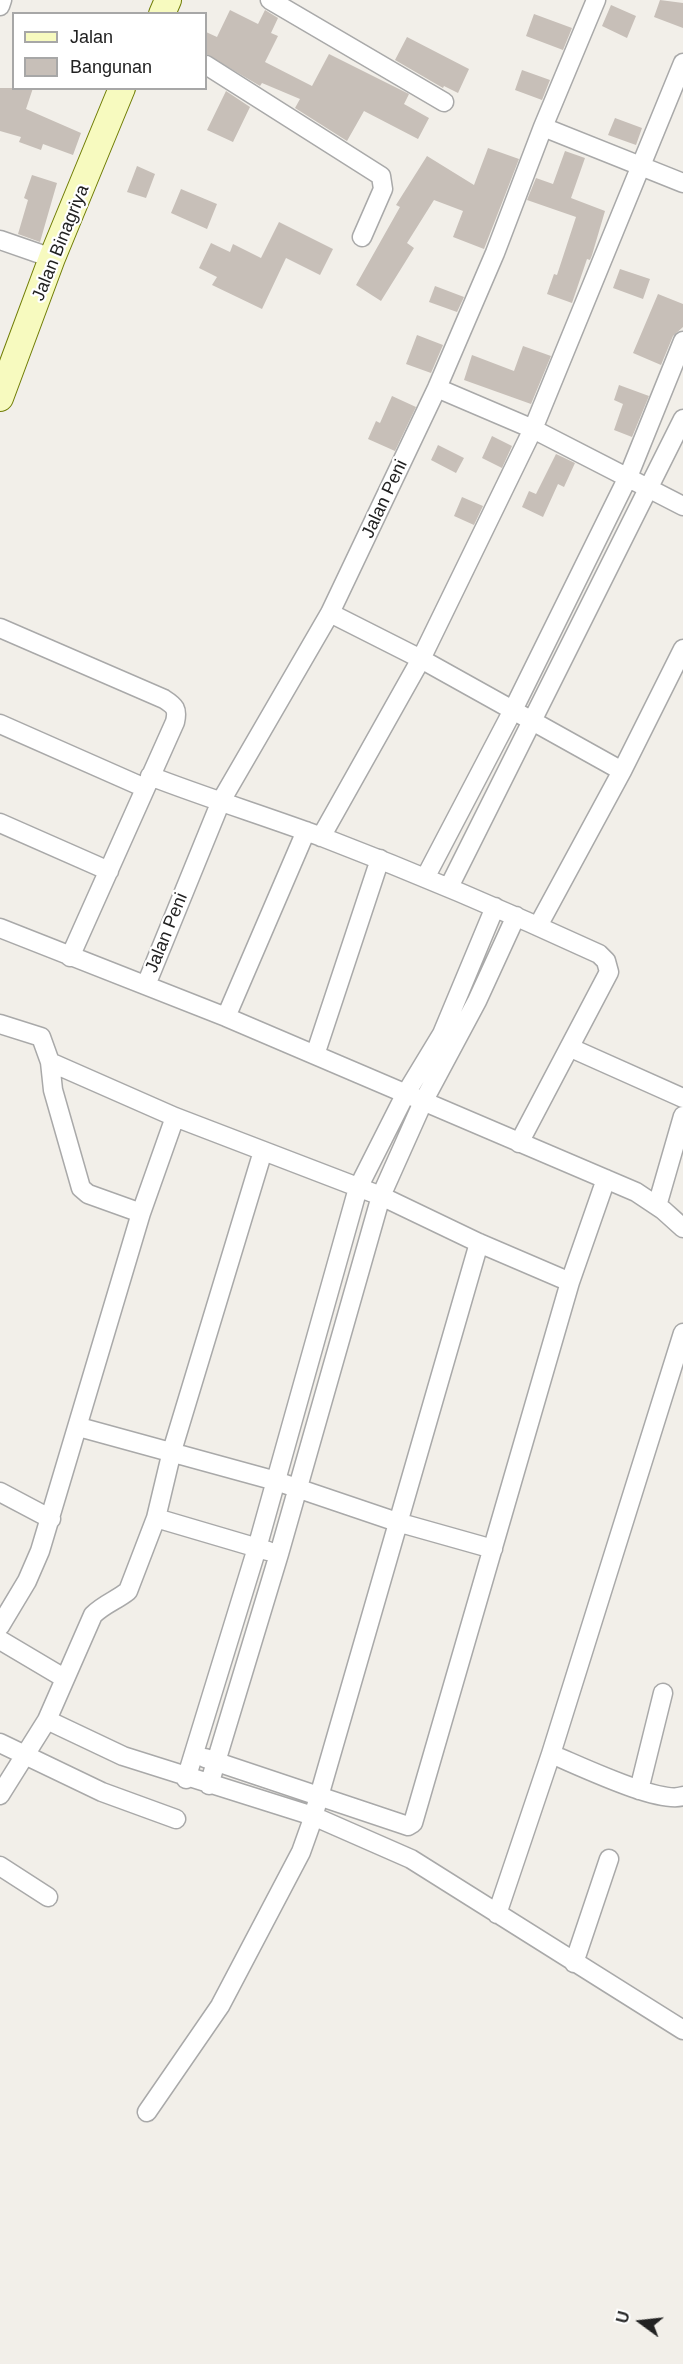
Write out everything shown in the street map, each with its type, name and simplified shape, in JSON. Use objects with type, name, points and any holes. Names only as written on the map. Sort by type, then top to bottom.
[{"type":"street","points":[[0,6],[2,0]]},
{"type":"street","points":[[270,0],[444,102]]},
{"type":"street","name":"Jalan Peni","points":[[146,985],[221,801],[330,613],[437,388],[495,253],[596,0]]},
{"type":"street","points":[[226,1017],[313,834],[421,659],[533,429],[683,63]]},
{"type":"street","points":[[207,66],[381,176],[383,189],[362,237]]},
{"type":"street","name":"Jalan Binagriya","points":[[0,398],[52,258],[121,90]]},
{"type":"street","points":[[543,128],[683,183]]},
{"type":"street","points":[[0,240],[52,258]]},
{"type":"street","points":[[425,878],[513,710],[628,477],[683,341]]},
{"type":"street","points":[[437,388],[533,429],[683,506]]},
{"type":"street","points":[[448,887],[683,419]]},
{"type":"street","points":[[330,613],[421,659],[622,771]]},
{"type":"street","points":[[0,628],[174,705],[177,711],[175,722],[70,957]]},
{"type":"street","points":[[538,926],[622,771],[683,649]]},
{"type":"street","points":[[0,724],[148,782],[221,801],[380,859],[516,916],[599,954],[606,961],[609,972],[572,1048],[519,1143]]},
{"type":"street","points":[[0,823],[109,871]]},
{"type":"street","points":[[315,1055],[380,859]]},
{"type":"street","points":[[209,1785],[279,1554],[381,1196],[449,1037],[495,908]]},
{"type":"street","points":[[186,1779],[257,1548],[358,1188],[405,1095],[449,1037],[516,916]]},
{"type":"street","points":[[0,928],[226,1017],[636,1192],[683,1228]]},
{"type":"street","points":[[0,1024],[41,1037],[50,1062],[54,1090],[81,1188],[88,1194],[141,1213]]},
{"type":"street","points":[[572,1048],[683,1098]]},
{"type":"street","points":[[50,1062],[175,1117],[381,1196],[479,1243],[570,1282]]},
{"type":"street","points":[[657,1206],[683,1116]]},
{"type":"street","points":[[0,1626],[27,1581],[51,1519],[141,1213],[175,1117]]},
{"type":"street","points":[[0,1795],[45,1724],[93,1615],[103,1605],[118,1599],[128,1591],[156,1518],[172,1451],[263,1151]]},
{"type":"street","points":[[195,1755],[408,1826],[413,1823],[570,1282],[606,1179]]},
{"type":"street","points":[[147,2112],[220,2006],[301,1852],[479,1243]]},
{"type":"street","points":[[497,1914],[551,1754],[681,1346]]},
{"type":"street","points":[[79,1427],[276,1481],[397,1522],[494,1549]]},
{"type":"street","points":[[0,1492],[51,1519]]},
{"type":"street","points":[[156,1518],[279,1554]]},
{"type":"street","points":[[0,1640],[64,1678]]},
{"type":"street","points":[[639,1790],[663,1694]]},
{"type":"street","points":[[45,1724],[123,1756],[312,1820],[411,1859],[573,1963],[683,2030]]},
{"type":"street","points":[[0,1743],[28,1753],[102,1792],[176,1819]]},
{"type":"street","points":[[551,1754],[639,1790],[672,1798],[683,1796]]},
{"type":"street","points":[[573,1963],[609,1859]]},
{"type":"street","points":[[0,1866],[48,1897]]},
{"type":"building","points":[[660,0],[683,3],[683,28],[654,17]]},
{"type":"building","points":[[611,5],[636,16],[627,38],[602,26]]},
{"type":"building","points":[[230,10],[258,24],[265,10],[278,18],[271,33],[278,36],[265,62],[312,86],[329,54],[409,94],[404,104],[429,118],[418,139],[364,111],[347,141],[295,108],[300,99],[262,83],[260,86],[207,55],[207,32],[217,37]]},
{"type":"building","points":[[534,14],[572,28],[563,50],[526,36]]},
{"type":"building","points":[[407,37],[469,69],[458,93],[444,86],[443,88],[395,60]]},
{"type":"building","points":[[522,70],[550,80],[542,100],[515,90]]},
{"type":"building","points":[[0,88],[12,88],[12,90],[32,90],[26,109],[81,133],[73,155],[43,144],[41,150],[19,142],[21,137],[0,131]]},
{"type":"building","points":[[226,91],[250,107],[233,142],[207,130]]},
{"type":"building","points":[[615,118],[642,128],[636,145],[608,135]]},
{"type":"building","points":[[488,148],[519,159],[484,249],[453,237],[463,211],[434,200],[407,243],[414,248],[381,301],[356,285],[400,207],[396,205],[427,156],[474,185]]},
{"type":"building","points":[[565,151],[585,158],[571,198],[605,211],[592,255],[590,260],[587,259],[572,303],[547,294],[554,274],[557,275],[576,217],[527,200],[536,178],[553,184]]},
{"type":"building","points":[[137,166],[155,174],[146,198],[127,192]]},
{"type":"building","points":[[32,175],[57,183],[40,242],[18,234],[28,200],[24,198]]},
{"type":"building","points":[[181,189],[217,204],[207,229],[171,213]]},
{"type":"building","points":[[279,222],[333,249],[320,275],[286,258],[262,309],[212,285],[217,277],[199,268],[211,243],[230,252],[233,244],[261,258]]},
{"type":"building","points":[[620,269],[650,279],[643,299],[613,288]]},
{"type":"building","points":[[435,286],[464,297],[457,312],[429,302]]},
{"type":"building","points":[[658,294],[683,304],[683,327],[673,336],[661,365],[633,353]]},
{"type":"building","points":[[417,335],[443,345],[431,373],[406,364]]},
{"type":"building","points":[[523,346],[551,356],[531,404],[464,380],[472,355],[514,371]]},
{"type":"building","points":[[619,385],[649,396],[632,437],[614,430],[623,404],[614,400]]},
{"type":"building","points":[[392,396],[416,407],[395,451],[368,439],[376,421],[380,423]]},
{"type":"building","points":[[492,436],[512,446],[502,468],[482,458]]},
{"type":"building","points":[[438,445],[464,458],[456,473],[431,460]]},
{"type":"building","points":[[556,454],[575,463],[564,487],[558,484],[543,517],[522,507],[529,491],[536,494]]},
{"type":"building","points":[[462,497],[483,506],[474,525],[454,516]]}]
